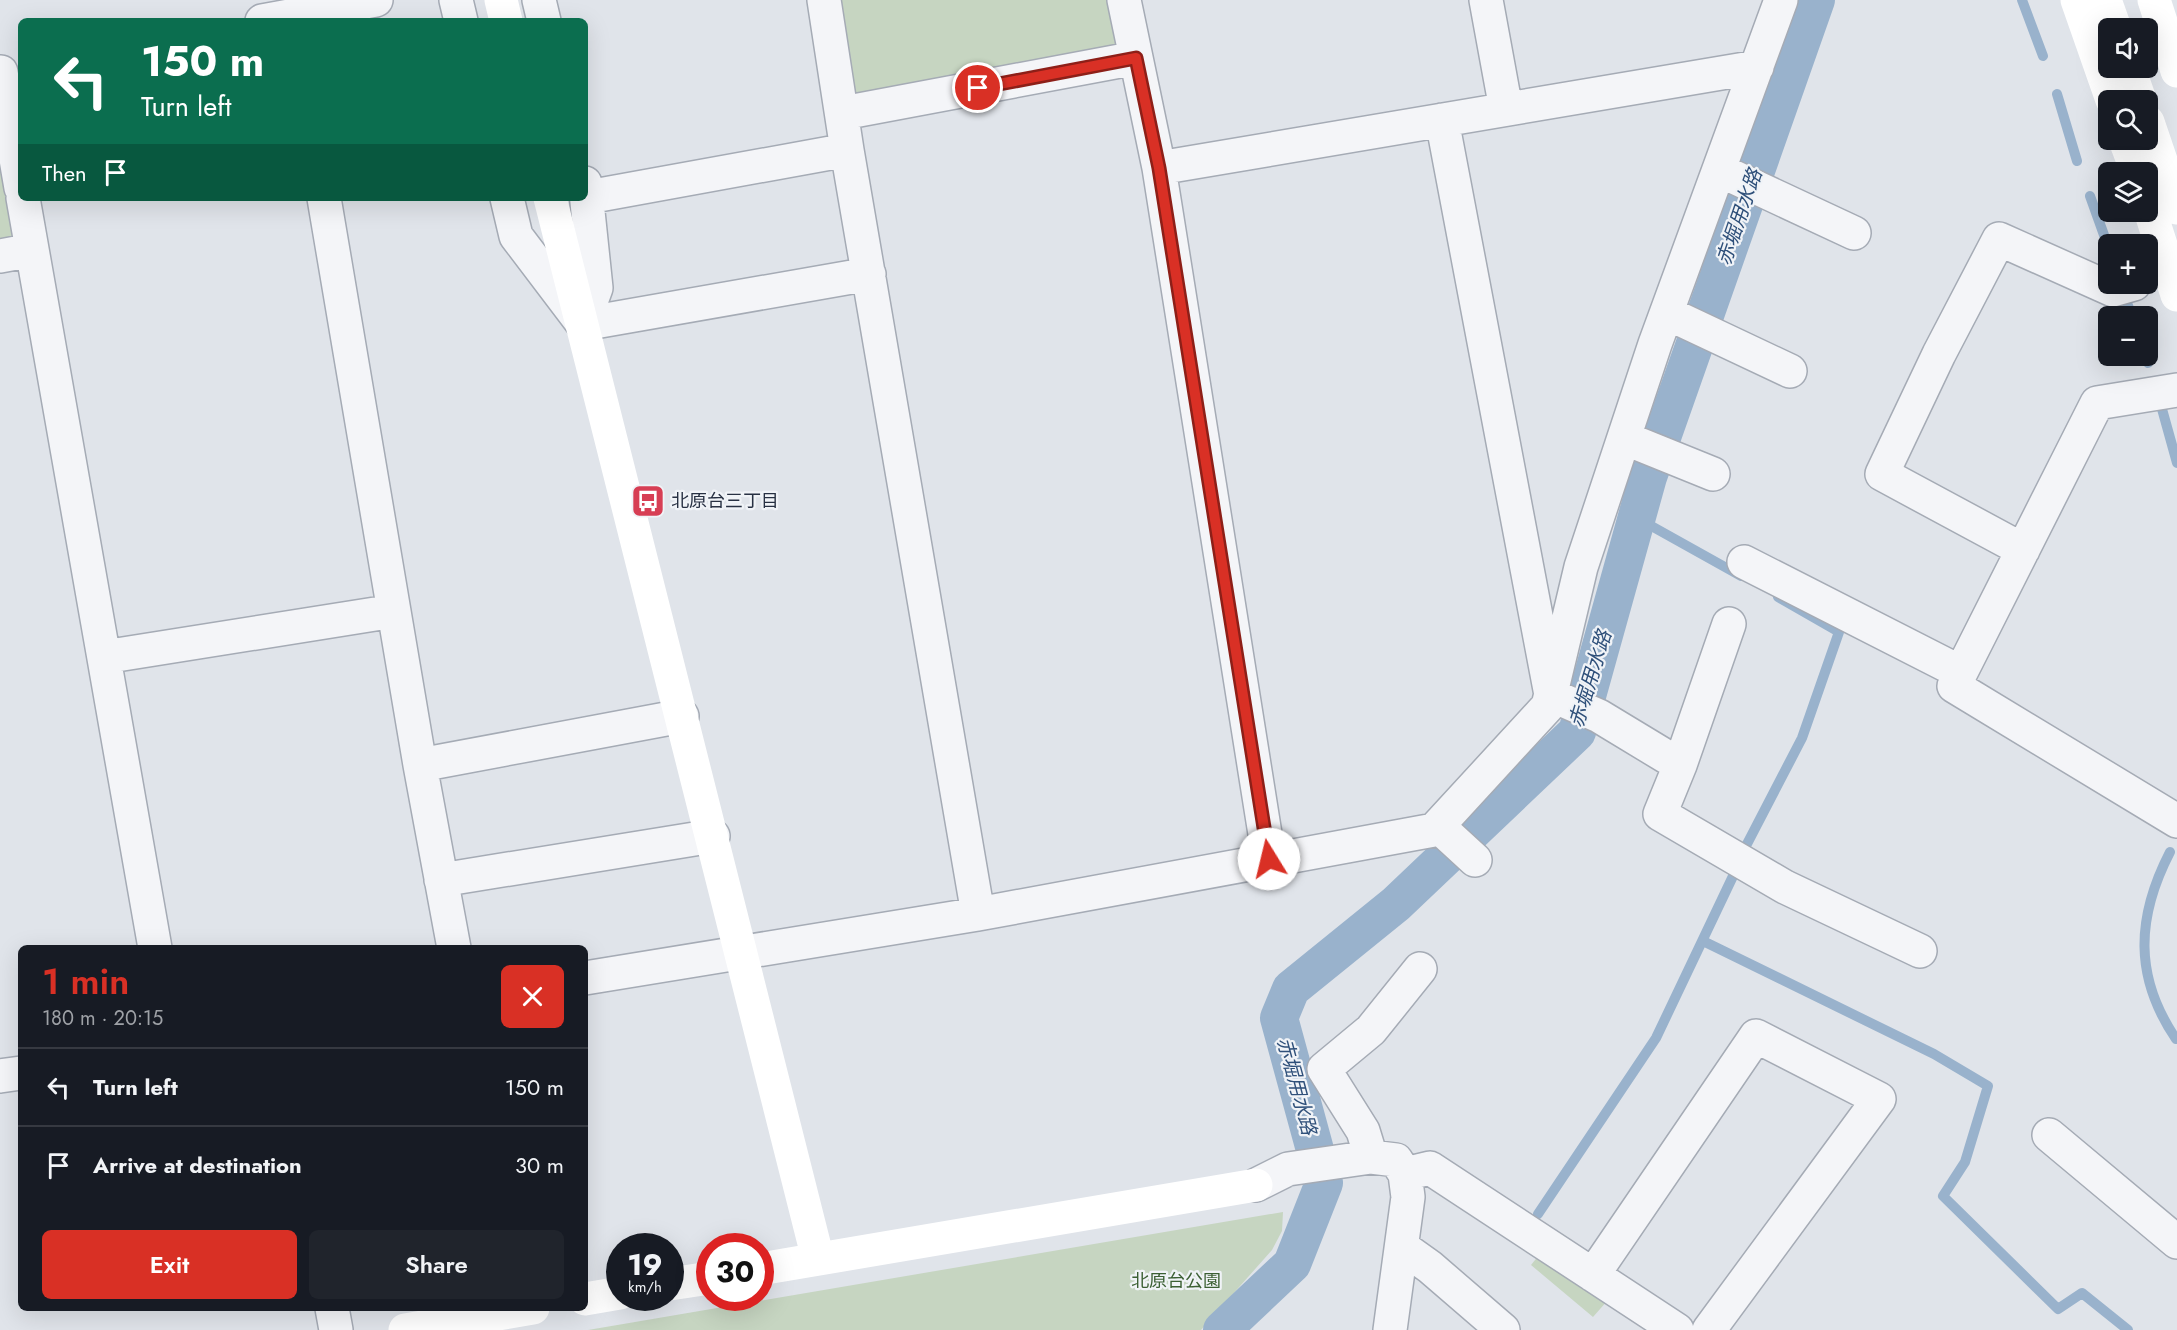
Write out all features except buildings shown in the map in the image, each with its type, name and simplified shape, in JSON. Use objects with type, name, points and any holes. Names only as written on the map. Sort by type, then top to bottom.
[{"type":"street","points":[[294,18],[376,0]]},
{"type":"street","points":[[456,0],[460,18]]},
{"type":"street","points":[[501,0],[505,18]]},
{"type":"street","points":[[539,0],[543,18]]},
{"type":"street","points":[[824,0],[847,150],[978,914]]},
{"type":"street","points":[[1124,0],[1159,168],[1269,859]]},
{"type":"street","points":[[1486,0],[1506,109]]},
{"type":"street","points":[[1574,705],[1581,567],[1646,447],[1739,180],[1757,68],[1781,0]]},
{"type":"street","points":[[2077,0],[2108,90]]},
{"type":"street","points":[[2105,0],[2111,18]]},
{"type":"street","points":[[2154,0],[2177,71]]},
{"type":"street","points":[[843,113],[1136,58]]},
{"type":"street","points":[[1159,168],[1757,68]]},
{"type":"street","points":[[7,70],[18,163]]},
{"type":"street","points":[[1442,120],[1574,705]]},
{"type":"street","points":[[588,190],[847,150]]},
{"type":"street","points":[[2157,150],[2177,208]]},
{"type":"street","points":[[1739,180],[1854,233]]},
{"type":"street","points":[[24,201],[154,945]]},
{"type":"street","points":[[325,201],[420,765],[453,945]]},
{"type":"street","points":[[508,201],[516,236],[583,324]]},
{"type":"street","points":[[551,201],[743,954],[818,1259]]},
{"type":"street","points":[[583,324],[596,288],[588,201]]},
{"type":"street","points":[[2152,222],[2165,282]]},
{"type":"street","points":[[2023,550],[1882,474],[1939,354],[1999,239],[2098,283]]},
{"type":"street","points":[[0,256],[32,250]]},
{"type":"street","points":[[583,324],[869,274]]},
{"type":"street","points":[[1689,322],[1790,371]]},
{"type":"street","points":[[2177,390],[2097,403],[1954,686],[2177,821]]},
{"type":"street","points":[[1646,447],[1713,474]]},
{"type":"street","points":[[1744,562],[1960,672]]},
{"type":"street","points":[[104,657],[394,611]]},
{"type":"street","points":[[1729,624],[1680,765],[1660,814],[1785,887],[1920,951]]},
{"type":"street","points":[[1444,833],[1548,706],[1574,705],[1680,765]]},
{"type":"street","points":[[420,765],[682,716]]},
{"type":"street","points":[[588,978],[978,914],[1434,830],[1444,833],[1475,860]]},
{"type":"street","points":[[441,880],[712,836]]},
{"type":"street","points":[[1356,1158],[1363,1131],[1324,1069],[1371,1030],[1420,969]]},
{"type":"street","points":[[1593,1275],[1756,1036],[1879,1099],[1709,1330]]},
{"type":"street","points":[[0,1076],[18,1073]]},
{"type":"street","points":[[2049,1135],[2177,1242]]},
{"type":"street","points":[[774,1267],[1256,1185],[1288,1169],[1356,1158],[1396,1160],[1405,1174],[1408,1197],[1390,1330]]},
{"type":"street","points":[[1405,1174],[1430,1168],[1677,1330]]},
{"type":"street","points":[[1402,1247],[1430,1267],[1503,1330]]},
{"type":"street","points":[[588,1298],[606,1295]]},
{"type":"street","points":[[333,1311],[336,1330]]},
{"type":"street","points":[[405,1330],[483,1312]]},
{"type":"green space","points":[[834,0],[1107,0],[1116,48],[865,102],[850,90]]},
{"type":"green space","points":[[0,144],[16,232],[4,247],[0,247]]},
{"type":"green space","name":"北原台公園","points":[[1283,1212],[1282,1231],[1272,1250],[1201,1330],[588,1330],[700,1311],[774,1311],[774,1298]]},
{"type":"green space","points":[[1543,1250],[1608,1300],[1593,1317],[1531,1265]]},
{"type":"waterway","name":"赤堀用水路","points":[[1222,1330],[1292,1264],[1324,1183],[1279,1018],[1291,989],[1396,904],[1577,732],[1648,477],[1816,0]]},
{"type":"waterway","points":[[2022,0],[2043,56]]},
{"type":"waterway","points":[[2057,94],[2077,161]]},
{"type":"waterway","points":[[2090,196],[2104,234]]},
{"type":"waterway","points":[[2162,409],[2177,463]]},
{"type":"waterway","points":[[1637,518],[1741,576]]},
{"type":"waterway","points":[[1747,844],[1802,738],[1839,632],[1778,597]]},
{"type":"waterway","points":[[2170,852],[2151,900],[2144,947],[2153,993],[2162,1016],[2176,1039]]},
{"type":"waterway","points":[[1538,1214],[1656,1038],[1734,874]]},
{"type":"waterway","points":[[1703,941],[1934,1054],[1988,1086],[1965,1162],[1943,1196],[2058,1309],[2082,1293],[2128,1330]]},
{"type":"place","name":"北原台三丁目","points":[[648,501]]},
{"type":"route","points":[[978,88],[1136,58],[1159,168],[1269,859]]}]
